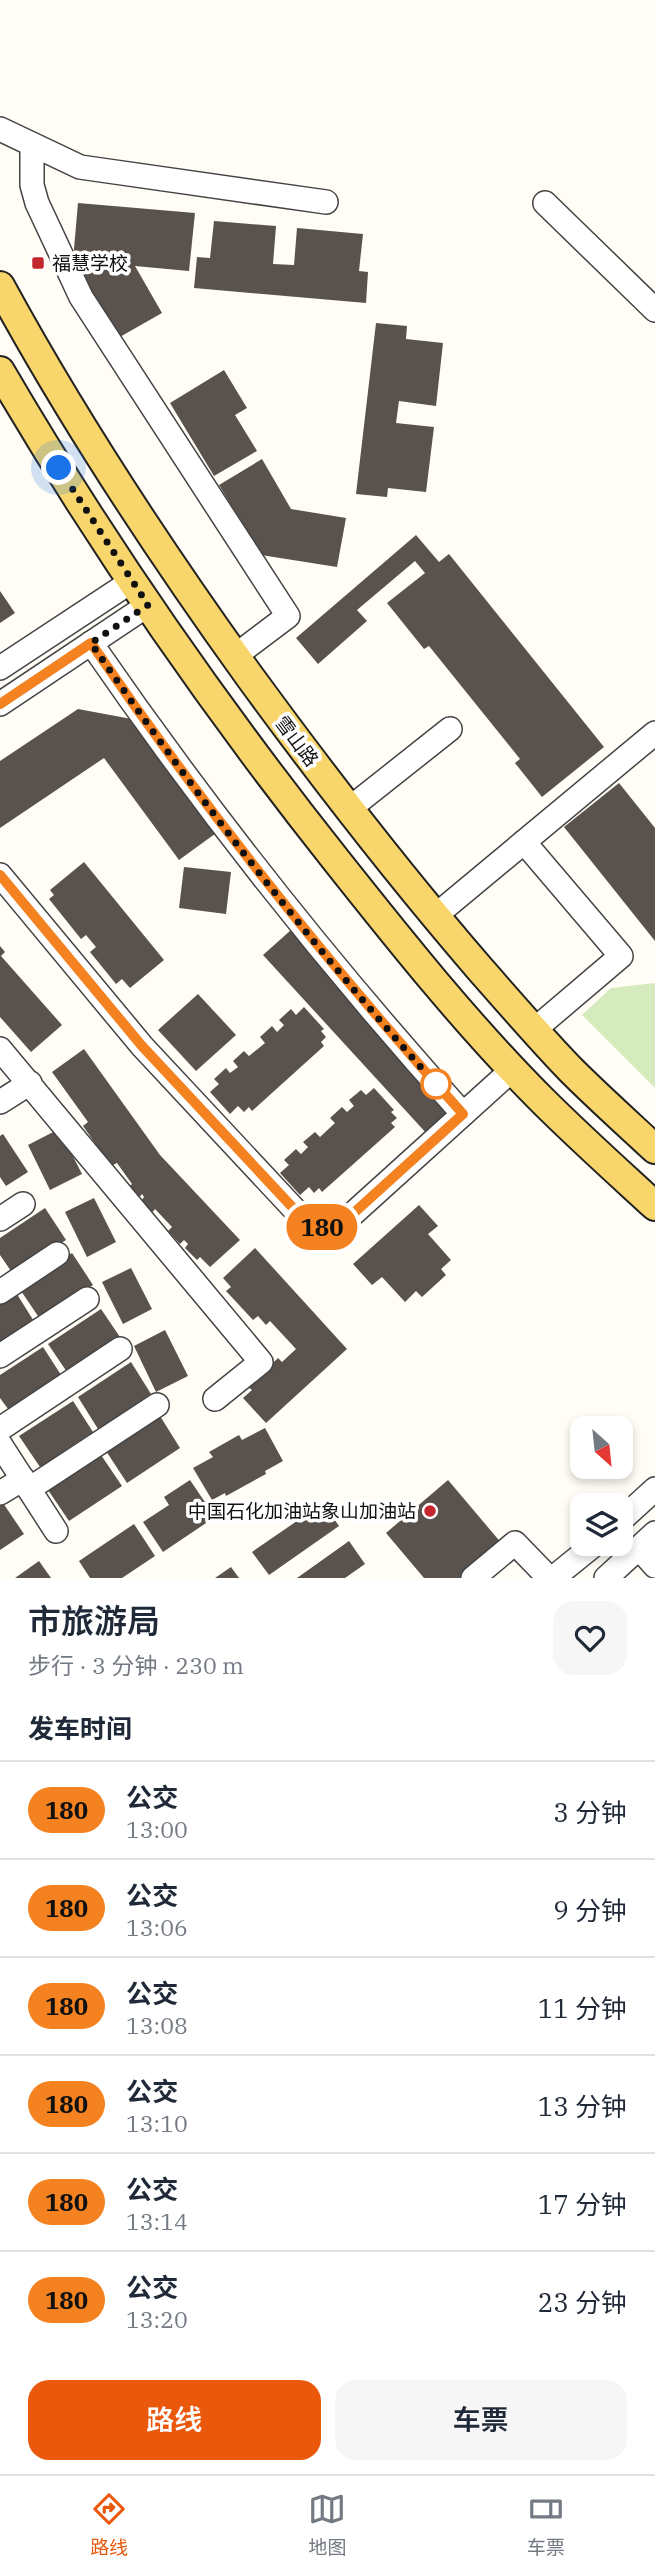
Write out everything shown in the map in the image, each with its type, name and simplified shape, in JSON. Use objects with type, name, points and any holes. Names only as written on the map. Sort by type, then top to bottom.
[{"type":"main road","name":"雪山路","points":[[0,286],[68,404],[121,488],[235,656],[349,809],[435,916],[534,1030],[571,1070],[655,1149]]},
{"type":"main road","points":[[0,371],[148,605],[304,820],[420,963],[513,1069],[541,1099],[655,1206]]},
{"type":"street","points":[[0,129],[80,167],[326,202]]},
{"type":"street","points":[[32,145],[32,185],[37,203],[81,297],[288,617],[235,656]]},
{"type":"street","points":[[545,203],[655,310]]},
{"type":"street","points":[[0,668],[132,581]]},
{"type":"street","points":[[0,704],[148,605]]},
{"type":"street","points":[[91,643],[178,768],[256,871],[353,989],[463,1114]]},
{"type":"street","points":[[349,809],[450,729]]},
{"type":"street","points":[[435,916],[655,733]]},
{"type":"street","points":[[524,842],[621,956],[534,1030]]},
{"type":"street","points":[[0,875],[142,1046],[309,1225],[327,1227],[346,1220],[513,1069]]},
{"type":"street","points":[[0,1049],[261,1362],[215,1399]]},
{"type":"street","points":[[0,1102],[30,1083]]},
{"type":"street","points":[[0,1219],[23,1203]]},
{"type":"street","points":[[0,1292],[57,1254]]},
{"type":"street","points":[[0,1356],[87,1299]]},
{"type":"street","points":[[0,1429],[120,1349]]},
{"type":"street","points":[[0,1493],[26,1484],[157,1405]]},
{"type":"street","points":[[0,1444],[56,1531]]},
{"type":"street","points":[[633,1509],[655,1489]]},
{"type":"street","points":[[606,1578],[647,1541],[655,1566]]},
{"type":"street","points":[[473,1578],[515,1543],[551,1578],[579,1556]]},
{"type":"green space","points":[[655,983],[655,1088],[582,1015],[611,988]]},
{"type":"building","points":[[78,203],[195,213],[189,271],[135,266],[162,313],[118,338],[73,260]]},
{"type":"building","points":[[214,221],[276,226],[273,264],[294,265],[297,228],[363,234],[359,271],[368,272],[366,303],[194,288],[197,257],[210,258]]},
{"type":"building","points":[[376,323],[407,326],[406,339],[443,343],[436,406],[399,401],[396,423],[434,427],[426,492],[388,488],[387,497],[356,494]]},
{"type":"building","points":[[224,370],[247,408],[235,415],[257,451],[214,476],[170,403]]},
{"type":"building","points":[[262,459],[291,509],[346,518],[337,567],[261,555],[219,485]]},
{"type":"building","points":[[416,535],[439,562],[449,554],[604,747],[542,797],[515,763],[520,759],[429,646],[424,649],[387,603],[425,573],[415,561],[357,610],[367,621],[318,664],[296,638]]},
{"type":"building","points":[[0,591],[15,613],[0,623]]},
{"type":"building","points":[[78,709],[137,720],[219,831],[179,860],[104,758],[0,828],[0,761]]},
{"type":"building","points":[[619,783],[655,828],[655,941],[564,827]]},
{"type":"building","points":[[84,862],[164,960],[130,988],[122,979],[116,984],[90,952],[96,947],[86,935],[81,939],[49,899],[54,895],[50,890]]},
{"type":"building","points":[[184,867],[231,872],[226,914],[179,908]]},
{"type":"building","points":[[291,930],[455,1110],[428,1135],[263,955]]},
{"type":"building","points":[[0,946],[5,952],[1,956],[62,1025],[31,1052],[0,1017]]},
{"type":"building","points":[[198,994],[236,1035],[196,1071],[158,1030]]},
{"type":"building","points":[[304,1007],[324,1029],[321,1031],[326,1037],[321,1042],[324,1046],[252,1111],[249,1107],[244,1112],[238,1106],[230,1114],[210,1092],[219,1084],[214,1079],[226,1068],[230,1073],[238,1067],[233,1061],[244,1051],[249,1056],[265,1043],[260,1037],[272,1026],[277,1032],[284,1025],[279,1020],[291,1009],[296,1015]]},
{"type":"building","points":[[84,1049],[160,1155],[240,1240],[210,1267],[200,1257],[197,1260],[185,1248],[188,1244],[184,1240],[180,1244],[168,1231],[172,1227],[155,1209],[152,1213],[141,1201],[144,1197],[142,1194],[138,1199],[127,1188],[132,1184],[117,1163],[111,1166],[83,1126],[88,1122],[52,1072]]},
{"type":"building","points":[[374,1088],[394,1110],[391,1112],[397,1118],[391,1123],[395,1127],[322,1192],[319,1188],[314,1193],[309,1187],[300,1195],[280,1173],[289,1165],[284,1160],[296,1149],[301,1154],[308,1147],[303,1142],[315,1132],[320,1137],[335,1123],[330,1118],[342,1107],[347,1112],[354,1106],[349,1100],[361,1090],[366,1095]]},
{"type":"building","points":[[59,1129],[82,1174],[50,1190],[28,1145]]},
{"type":"building","points":[[3,1134],[28,1172],[6,1186],[0,1177],[0,1136]]},
{"type":"building","points":[[94,1198],[116,1242],[87,1257],[65,1212]]},
{"type":"building","points":[[419,1205],[438,1226],[428,1234],[451,1260],[441,1269],[446,1275],[422,1297],[416,1291],[405,1302],[382,1277],[372,1285],[353,1264]]},
{"type":"building","points":[[45,1208],[66,1240],[13,1274],[0,1255],[0,1238]]},
{"type":"building","points":[[255,1248],[347,1349],[266,1423],[243,1398],[252,1390],[248,1387],[278,1358],[282,1362],[296,1349],[270,1321],[266,1325],[258,1316],[253,1320],[226,1291],[231,1287],[223,1278]]},
{"type":"building","points":[[72,1253],[93,1285],[40,1319],[19,1288]]},
{"type":"building","points":[[131,1268],[152,1309],[123,1324],[102,1282]]},
{"type":"building","points":[[15,1291],[35,1323],[0,1346],[0,1301]]},
{"type":"building","points":[[101,1309],[122,1340],[69,1375],[48,1344]]},
{"type":"building","points":[[165,1330],[188,1376],[156,1392],[134,1346]]},
{"type":"building","points":[[43,1347],[63,1378],[11,1413],[0,1398],[0,1375]]},
{"type":"building","points":[[131,1362],[151,1394],[98,1429],[78,1397]]},
{"type":"building","points":[[73,1401],[93,1432],[40,1467],[19,1436]]},
{"type":"building","points":[[160,1416],[180,1448],[127,1483],[106,1451]]},
{"type":"building","points":[[265,1428],[283,1461],[265,1471],[266,1474],[226,1496],[225,1493],[212,1500],[193,1468],[213,1457],[209,1452],[239,1435],[242,1440]]},
{"type":"building","points":[[101,1455],[122,1486],[69,1521],[48,1490]]},
{"type":"building","points":[[190,1480],[215,1517],[163,1552],[143,1522],[169,1505],[164,1497]]},
{"type":"building","points":[[448,1480],[503,1545],[464,1578],[424,1578],[386,1533]]},
{"type":"building","points":[[3,1503],[24,1534],[0,1550],[0,1505]]},
{"type":"building","points":[[323,1503],[339,1526],[269,1575],[252,1552]]},
{"type":"building","points":[[134,1524],[155,1556],[122,1578],[90,1578],[79,1561]]},
{"type":"building","points":[[349,1541],[365,1564],[345,1578],[297,1578]]},
{"type":"building","points":[[39,1561],[51,1578],[15,1578]]},
{"type":"building","points":[[231,1567],[239,1578],[215,1578]]},
{"type":"bus line","name":"180","points":[[0,704],[91,643],[154,735],[247,860],[317,947],[463,1114],[346,1220],[327,1227],[309,1225],[142,1046],[0,875]]},
{"type":"place","name":"福慧学校","points":[[38,263]]},
{"type":"place","name":"中国石化加油站象山加油站","points":[[430,1511]]},
{"type":"route","points":[[59,468],[148,605],[91,643],[154,735],[247,860],[317,947],[444,1093],[436,1084]]}]
